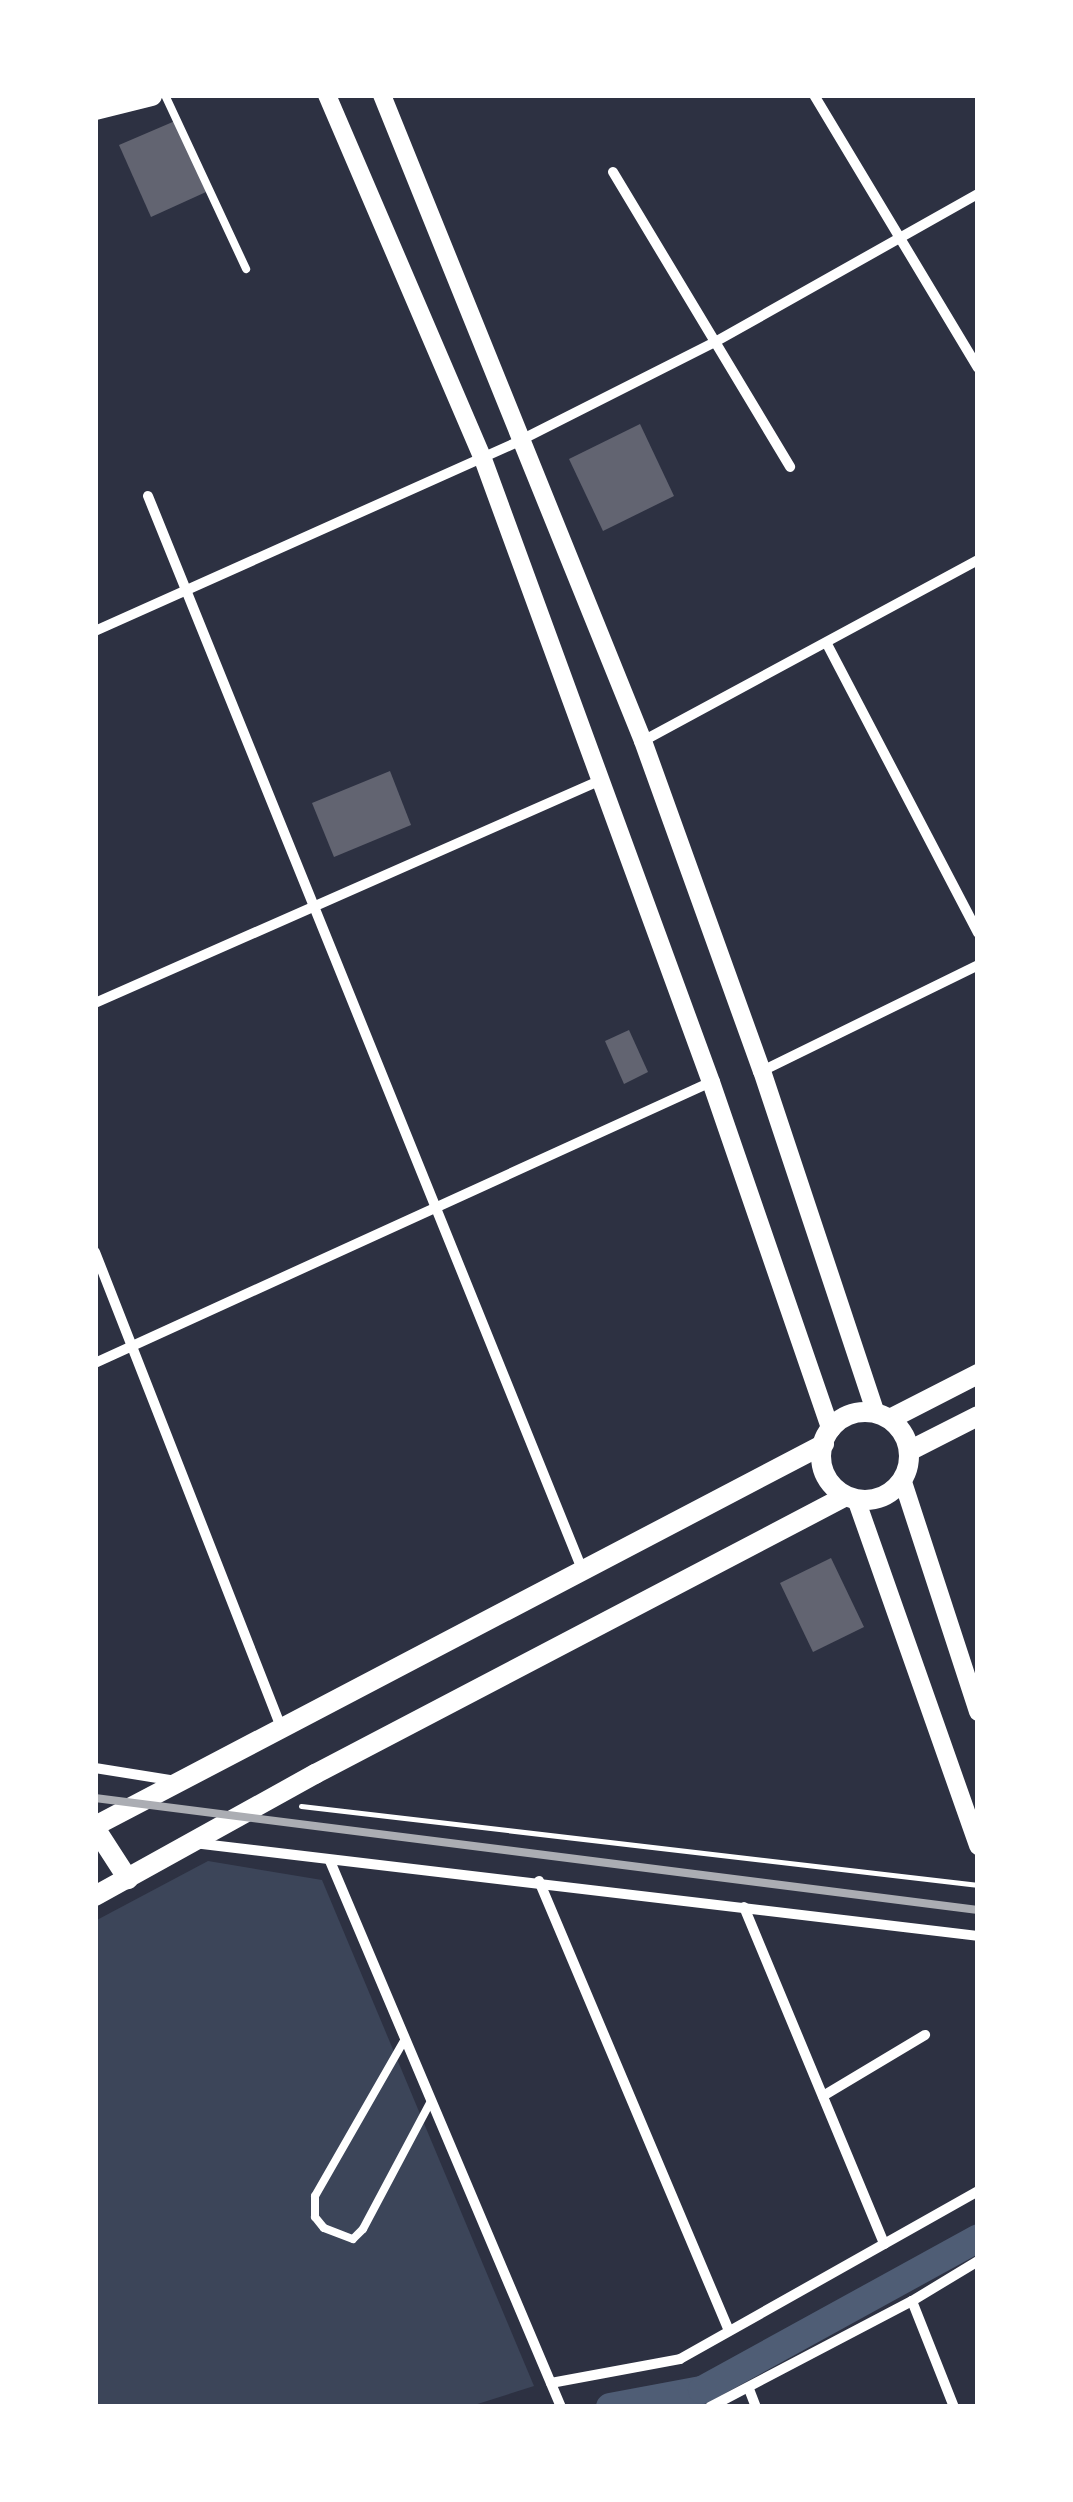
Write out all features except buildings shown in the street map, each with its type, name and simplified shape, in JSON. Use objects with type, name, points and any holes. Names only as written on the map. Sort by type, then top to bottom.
[{"type":"main road","points":[[95,109],[151,95]]},
{"type":"main road","points":[[128,1879],[95,1827],[827,1437],[856,1413],[883,1416],[978,1374]]},
{"type":"main road","points":[[883,1416],[909,1452]]},
{"type":"main road","points":[[95,1896],[268,1801],[851,1497],[882,1496],[902,1479],[909,1452],[978,1416]]},
{"type":"main road","points":[[827,1437],[826,1474],[851,1497]]},
{"type":"street","points":[[327,95],[483,458],[711,1082],[827,1437]]},
{"type":"street","points":[[382,95],[643,742],[883,1416]]},
{"type":"street","points":[[814,95],[978,368]]},
{"type":"street","points":[[613,172],[790,468]]},
{"type":"street","points":[[95,631],[521,440],[715,342],[978,194]]},
{"type":"street","points":[[148,496],[439,1207],[582,1569]]},
{"type":"street","points":[[643,742],[978,560]]},
{"type":"street","points":[[828,644],[978,934]]},
{"type":"street","points":[[95,1003],[601,780]]},
{"type":"street","points":[[762,1071],[978,965]]},
{"type":"street","points":[[95,1362],[711,1082]]},
{"type":"street","points":[[95,1252],[281,1727]]},
{"type":"street","points":[[902,1479],[978,1712]]},
{"type":"street","points":[[851,1497],[978,1846]]},
{"type":"street","points":[[95,1768],[182,1782]]},
{"type":"street","points":[[193,1843],[978,1936]]},
{"type":"street","points":[[330,1861],[561,2407]]},
{"type":"street","points":[[539,1881],[729,2332]]},
{"type":"street","points":[[744,1907],[884,2244]]},
{"type":"street","points":[[823,2096],[925,2035]]},
{"type":"street","points":[[551,2383],[680,2359],[978,2191]]},
{"type":"street","points":[[710,2407],[912,2301],[978,2261]]},
{"type":"street","points":[[912,2301],[954,2407]]},
{"type":"street","points":[[748,2389],[756,2407]]},
{"type":"lane","points":[[166,95],[246,269]]},
{"type":"lane","points":[[405,2039],[315,2196],[315,2217],[324,2228],[353,2239],[363,2229],[431,2101]]},
{"type":"path","points":[[268,1801],[978,1885]]},
{"type":"shaded area","points":[[208,1861],[322,1880],[534,2386],[468,2407],[95,2407],[95,1921]]},
{"type":"waterway","points":[[610,2407],[702,2390],[978,2238]]},
{"type":"railway","points":[[95,1798],[978,1910]]}]
